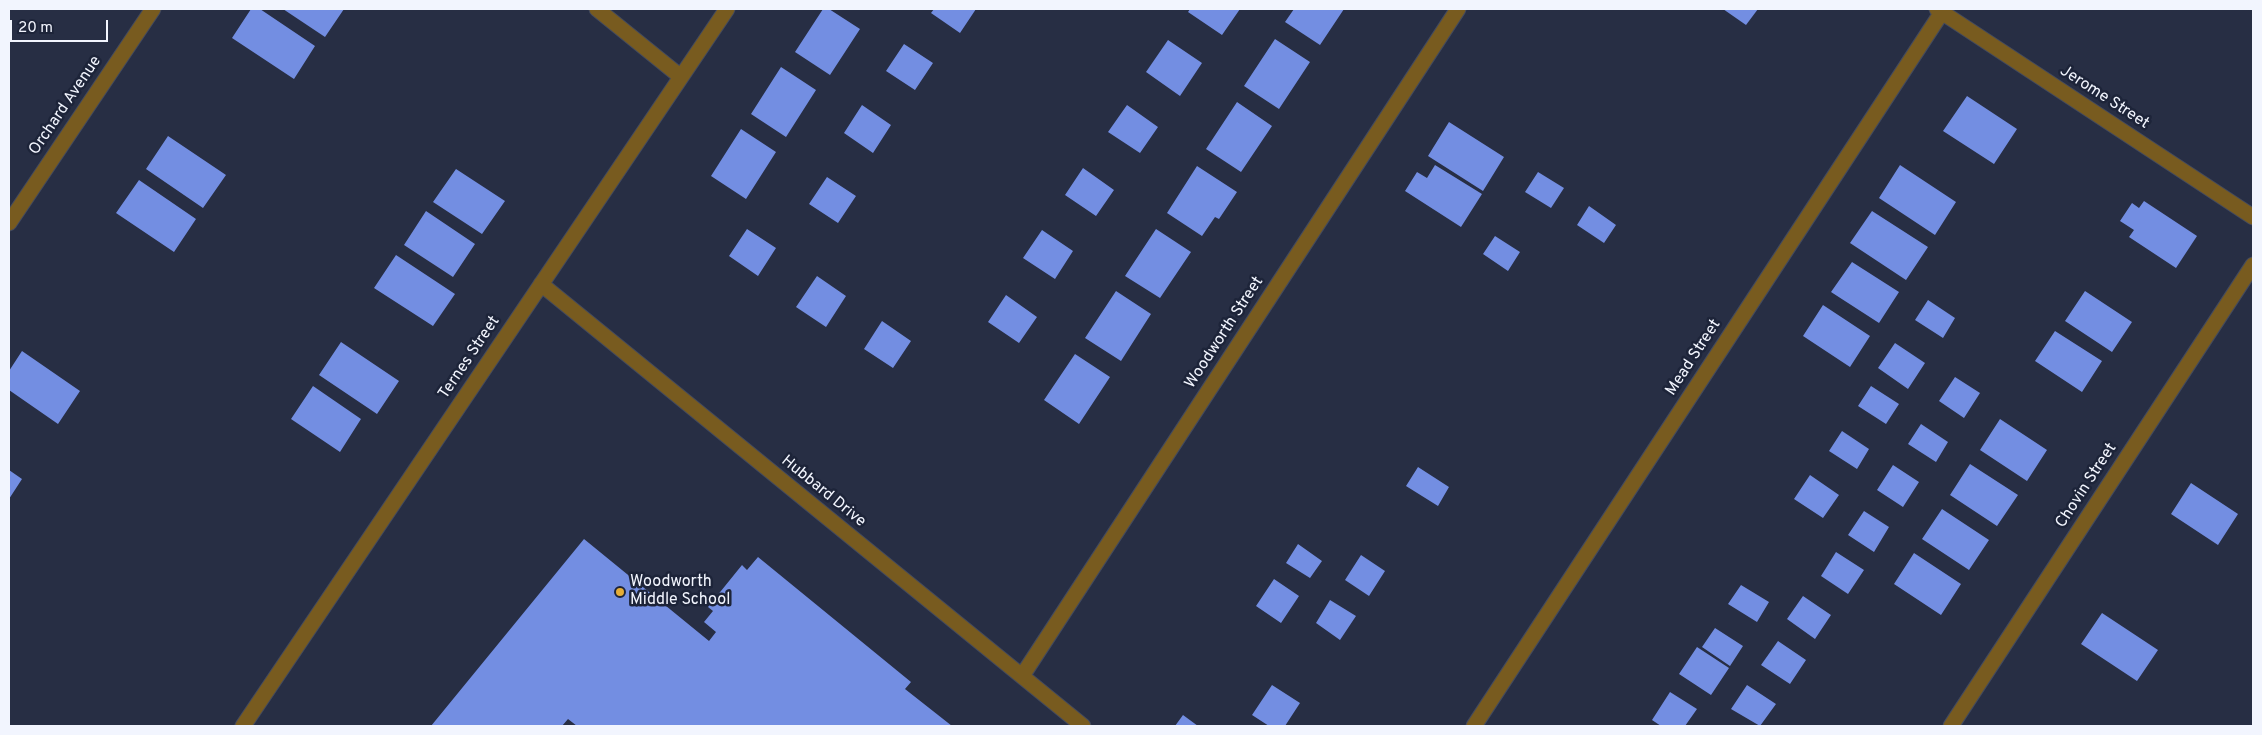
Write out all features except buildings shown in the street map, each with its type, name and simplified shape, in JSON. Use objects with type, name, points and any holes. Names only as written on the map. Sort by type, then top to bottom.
[{"type":"street","name":"Orchard Avenue","points":[[9,223],[153,9]]},
{"type":"street","points":[[597,9],[681,77]]},
{"type":"street","name":"Ternes Street","points":[[243,726],[727,9]]},
{"type":"street","name":"Woodworth Street","points":[[1022,676],[1458,9]]},
{"type":"street","name":"Jerome Street","points":[[1941,10],[2253,217]]},
{"type":"street","name":"Mead Street","points":[[1474,726],[1941,10]]},
{"type":"street","name":"Chovin Street","points":[[1951,726],[2253,265]]},
{"type":"street","name":"Hubbard Drive","points":[[542,284],[1083,726]]},
{"type":"place","name":"Woodworth Middle School","points":[[620,592]]}]
